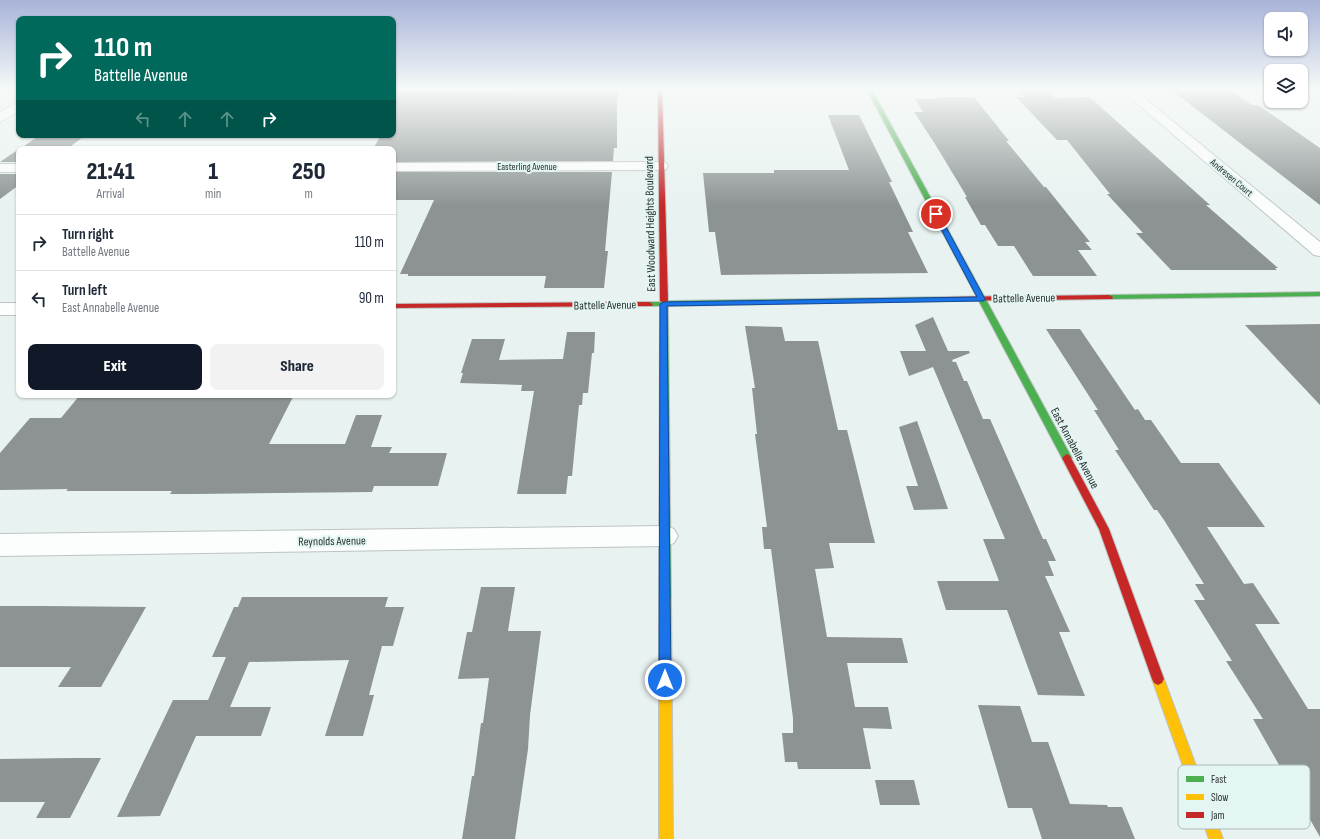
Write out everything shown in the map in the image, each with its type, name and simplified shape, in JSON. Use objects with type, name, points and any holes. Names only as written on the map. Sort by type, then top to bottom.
[{"type":"street","name":"East Woodward Heights Boulevard","points":[[661,127],[664,304],[666,839]]},
{"type":"street","name":"East Annabelle Avenue","points":[[889,127],[1104,529],[1189,765]]},
{"type":"street","name":"Andresen Court","points":[[1172,127],[1320,251]]},
{"type":"street","name":"Easterling Avenue","points":[[396,167],[661,166]]},
{"type":"street","points":[[0,168],[16,168]]},
{"type":"street","name":"Battelle Avenue","points":[[396,306],[664,304],[1320,294]]},
{"type":"street","points":[[0,309],[16,309]]},
{"type":"street","name":"Reynolds Avenue","points":[[0,545],[664,536]]},
{"type":"street","name":"East Annabelle Avenue","points":[[1212,829],[1216,839]]},
{"type":"building","points":[[396,127],[617,127],[617,148],[614,148],[613,161],[396,162],[396,146],[375,146],[379,138],[396,138]]},
{"type":"building","points":[[833,127],[865,127],[892,182],[889,182],[913,232],[908,232],[928,273],[721,275],[715,232],[709,232],[703,173],[774,173],[774,170],[849,170]]},
{"type":"building","points":[[924,127],[998,127],[1009,141],[1006,141],[1044,187],[1046,187],[1090,242],[1085,242],[1092,250],[1078,250],[1097,276],[1033,276],[1014,246],[998,246],[985,225],[981,225],[965,197],[967,197]]},
{"type":"building","points":[[1045,127],[1123,127],[1210,205],[1206,205],[1278,268],[1275,268],[1277,270],[1171,270],[1136,233],[1143,233],[1107,194],[1110,194],[1067,140],[1057,140]]},
{"type":"building","points":[[1220,127],[1290,127],[1320,148],[1320,205]]},
{"type":"building","points":[[36,138],[82,138],[71,146],[24,146]]},
{"type":"building","points":[[16,151],[16,162],[0,162]]},
{"type":"building","points":[[396,172],[612,172],[605,251],[608,251],[604,288],[544,288],[546,276],[408,276],[408,274],[400,274],[434,200],[396,200]]},
{"type":"building","points":[[0,174],[16,174],[16,187],[0,199]]},
{"type":"building","points":[[933,317],[948,351],[969,351],[970,353],[952,360],[953,362],[956,362],[964,381],[967,381],[983,419],[990,419],[1043,539],[1046,539],[1056,561],[1048,561],[1054,576],[1045,576],[1070,632],[1059,632],[1085,696],[1038,695],[1007,610],[946,610],[937,581],[999,581],[983,539],[1005,539],[933,367],[909,376],[900,351],[926,351],[915,325]]},
{"type":"building","points":[[1320,324],[1320,405],[1245,325]]},
{"type":"building","points":[[745,326],[782,327],[785,341],[818,341],[838,430],[847,430],[875,543],[829,543],[834,568],[815,569],[827,637],[902,638],[908,663],[847,663],[855,707],[888,707],[892,729],[863,728],[871,769],[798,769],[797,762],[785,762],[782,733],[793,733],[793,718],[771,549],[764,549],[762,527],[767,527],[755,434],[757,434],[752,388],[755,388]]},
{"type":"building","points":[[1046,329],[1080,329],[1135,410],[1138,409],[1145,420],[1151,420],[1181,463],[1219,463],[1265,527],[1207,527],[1244,584],[1253,583],[1280,624],[1255,624],[1308,709],[1320,709],[1320,837],[1310,819],[1310,765],[1279,765],[1253,719],[1263,719],[1226,661],[1232,661],[1194,600],[1205,600],[1195,584],[1204,584],[1164,520],[1157,510],[1154,510],[1115,450],[1119,450],[1094,410],[1098,410]]},
{"type":"building","points":[[567,332],[595,332],[594,353],[592,353],[588,393],[583,393],[582,405],[579,405],[572,476],[568,476],[566,494],[517,494],[534,391],[521,391],[522,385],[460,383],[463,373],[461,373],[472,339],[505,339],[499,360],[563,359]]},
{"type":"building","points":[[78,398],[292,398],[269,444],[345,444],[356,415],[382,415],[371,447],[392,447],[389,453],[447,453],[438,486],[374,486],[372,492],[170,494],[172,491],[66,491],[68,489],[0,490],[0,453],[30,418],[61,418]]},
{"type":"building","points":[[917,421],[948,509],[914,510],[906,486],[918,486],[899,427]]},
{"type":"building","points":[[481,587],[515,587],[508,631],[541,631],[530,715],[528,749],[515,839],[462,839],[472,776],[474,776],[481,723],[483,723],[489,678],[458,679],[467,632],[472,632]]},
{"type":"building","points":[[242,597],[388,597],[385,607],[404,607],[393,646],[382,646],[369,695],[374,695],[363,736],[325,736],[349,660],[249,662],[230,707],[271,707],[261,736],[196,736],[160,816],[117,817],[173,700],[208,700],[226,657],[212,657],[234,607],[238,607]]},
{"type":"building","points":[[0,606],[146,607],[101,687],[58,687],[71,667],[0,667]]},
{"type":"building","points":[[978,705],[1020,706],[1032,742],[1048,742],[1070,804],[1122,807],[1135,839],[1042,839],[1032,808],[1008,808]]},
{"type":"building","points":[[101,758],[70,818],[36,818],[45,802],[0,802],[0,759]]},
{"type":"building","points":[[875,780],[914,780],[920,805],[880,805]]},
{"type":"traffic: fast","points":[[889,127],[1067,458]]},
{"type":"traffic: fast","points":[[1109,297],[1320,294]]},
{"type":"traffic: fast","points":[[649,304],[944,299]]},
{"type":"traffic: fast","points":[[664,301],[665,599]]},
{"type":"traffic: slow","points":[[665,599],[666,839]]},
{"type":"traffic: slow","points":[[1158,679],[1189,765]]},
{"type":"traffic: slow","points":[[1212,829],[1216,839]]},
{"type":"traffic: jam","points":[[661,127],[664,301]]},
{"type":"traffic: jam","points":[[944,299],[1109,297]]},
{"type":"traffic: jam","points":[[396,306],[649,304]]},
{"type":"traffic: jam","points":[[1067,458],[1104,529],[1158,679]]},
{"type":"route","points":[[665,680],[664,304],[705,302],[982,299],[936,214]]}]
